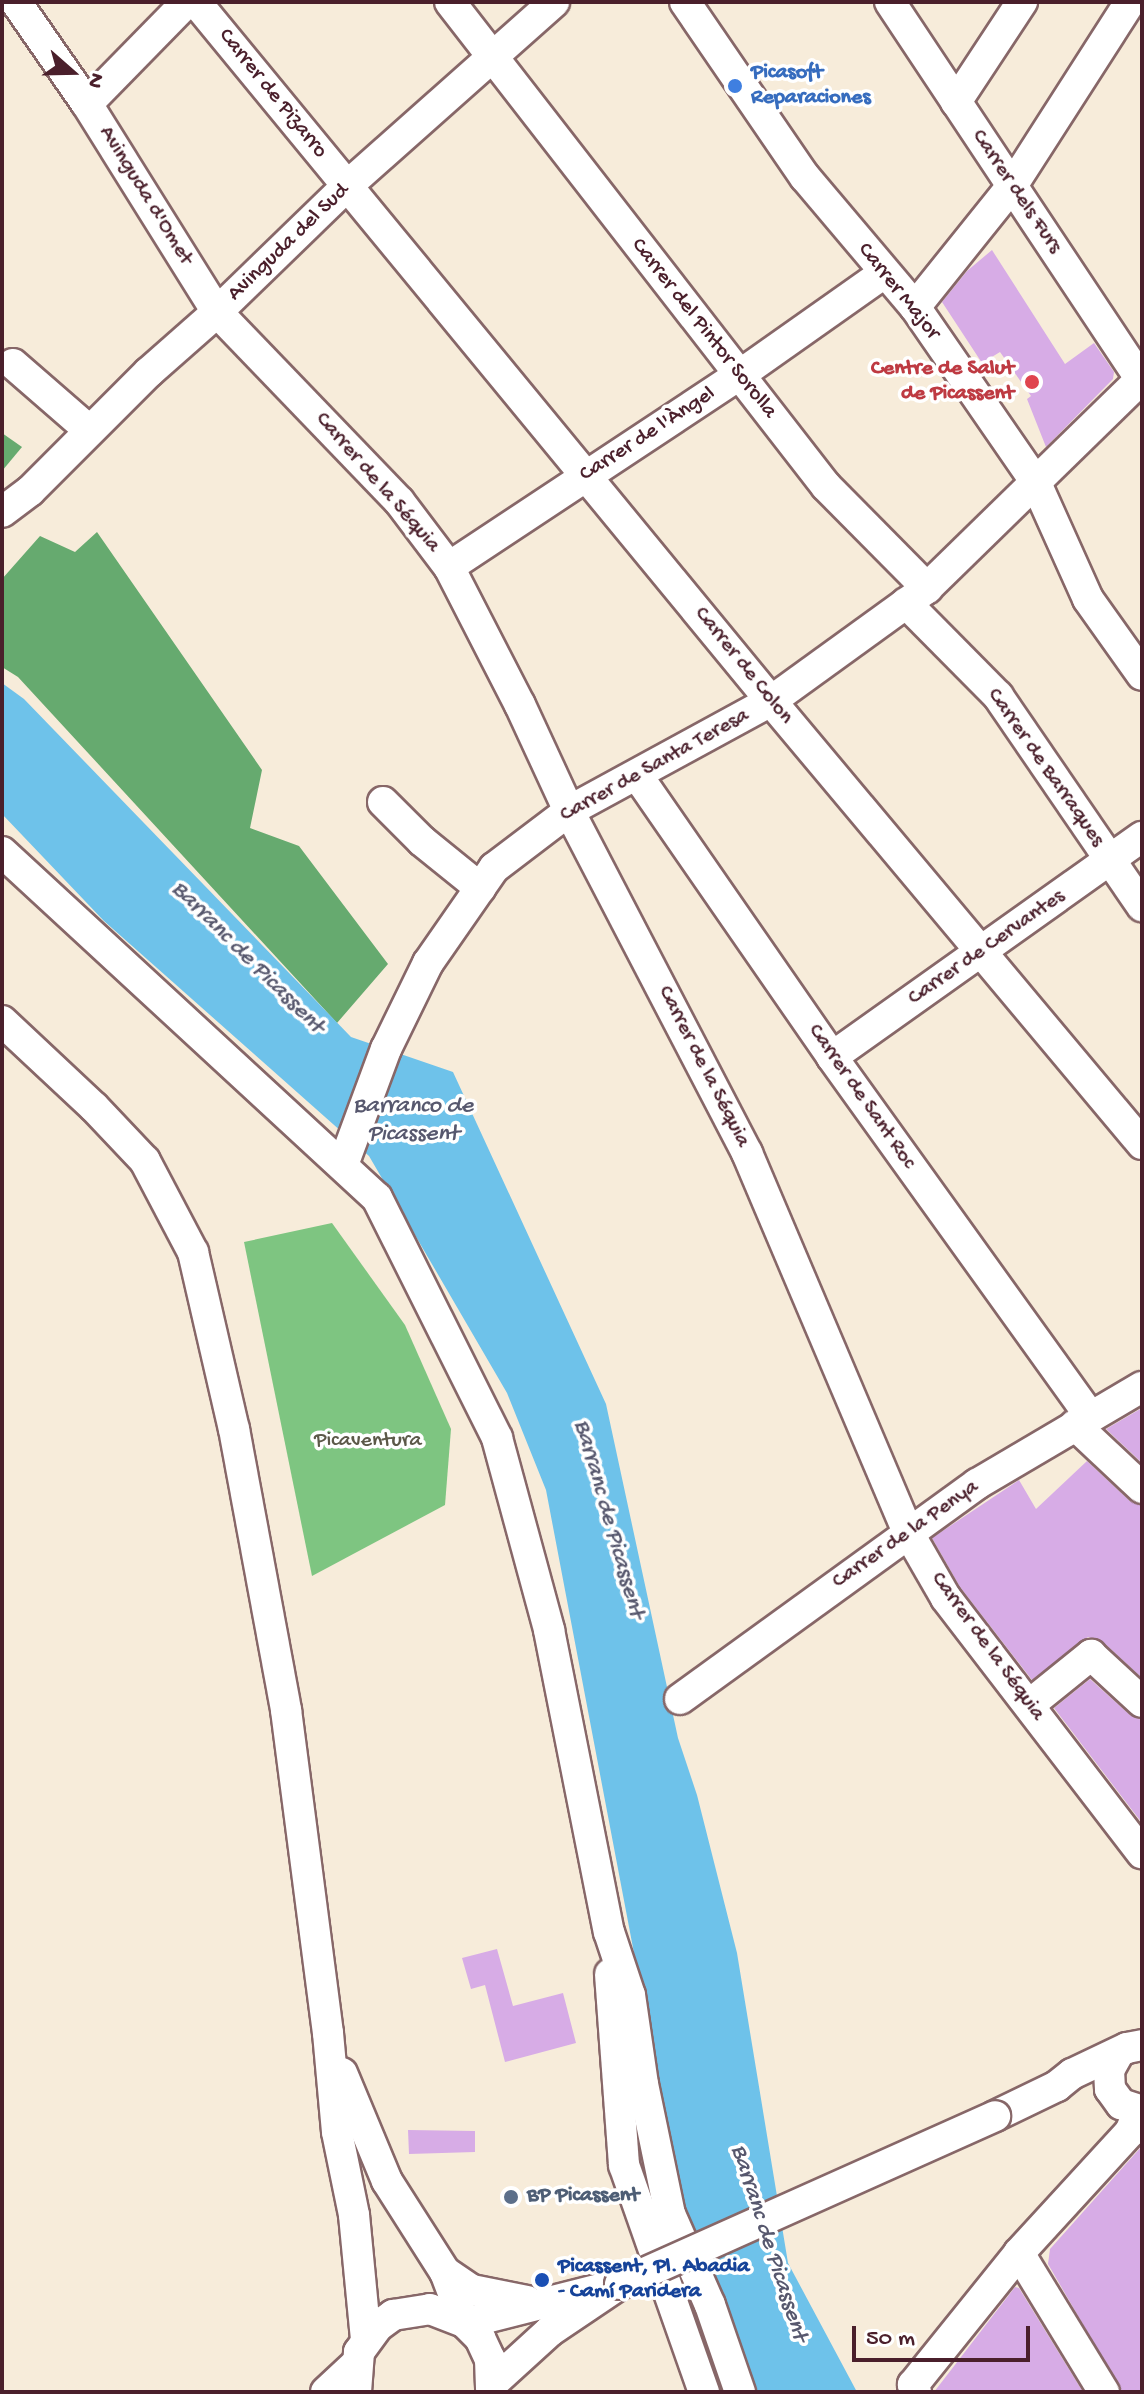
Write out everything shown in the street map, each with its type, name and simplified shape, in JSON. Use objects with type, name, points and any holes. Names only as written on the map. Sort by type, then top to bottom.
[{"type":"street","name":"Avinguda d'Omet","points":[[16,2],[87,104],[217,312]]},
{"type":"street","points":[[87,104],[187,2]]},
{"type":"street","name":"Carrer de Pizarro","points":[[196,2],[347,186]]},
{"type":"street","name":"Carrer del Pintor Sorolla","points":[[450,2],[738,376],[917,596]]},
{"type":"street","name":"Avinguda del Sud","points":[[2,512],[30,491],[89,430],[347,186],[554,2]]},
{"type":"street","name":"Carrer Major","points":[[685,2],[805,177],[915,307],[1035,481],[1088,599],[1142,675]]},
{"type":"street","name":"Carrer dels Furs","points":[[890,2],[1142,380]]},
{"type":"street","points":[[956,102],[1022,2]]},
{"type":"street","points":[[915,307],[1012,186],[1130,2]]},
{"type":"street","name":"Carrer de Colon","points":[[347,186],[771,701],[1142,1144]]},
{"type":"street","name":"Carrer de l'Àngel","points":[[449,567],[738,376],[884,273]]},
{"type":"street","name":"Carrer de la Séquia","points":[[217,312],[399,501],[449,567],[520,705],[569,811],[747,1153],[908,1532],[946,1598],[1142,1853]]},
{"type":"street","points":[[13,364],[89,430]]},
{"type":"street","name":"Carrer de Santa Teresa","points":[[343,1165],[386,1049],[428,963],[494,868],[569,811],[771,701],[917,596],[1142,380]]},
{"type":"street","name":"Avinguda del Sud","points":[[2,534],[30,491]]},
{"type":"street","name":"Carrer de Barraques","points":[[917,596],[998,696],[1142,906]]},
{"type":"street","name":"Carrer de Sant Roc","points":[[637,775],[1082,1420],[1142,1488]]},
{"type":"street","points":[[383,802],[422,841],[480,888]]},
{"type":"street","name":"Carrer de Cervantes","points":[[832,1057],[1142,837]]},
{"type":"street","points":[[2,852],[377,1198],[497,1438],[549,1630],[609,1932],[630,1995],[643,2084],[670,2214],[710,2305],[740,2392]]},
{"type":"street","points":[[2,1021],[94,1107],[145,1161],[193,1252],[234,1429],[286,1710],[328,2033],[337,2132],[355,2229],[359,2365]]},
{"type":"street","name":"Carrer de la Penya","points":[[680,1699],[977,1484],[1142,1387]]},
{"type":"street","points":[[1029,1705],[1091,1655],[1142,1702]]},
{"type":"street","points":[[609,1932],[616,2085],[624,2165],[704,2392]]},
{"type":"street","points":[[328,2033],[360,2123],[387,2181],[445,2272],[465,2322]]},
{"type":"street","points":[[492,2387],[550,2331],[620,2284],[995,2116],[1135,2044]]},
{"type":"street","points":[[914,2388],[1019,2253],[1130,2132],[1132,2106],[1109,2070],[1135,2044]]},
{"type":"street","points":[[1057,2086],[1132,2106]]},
{"type":"street","points":[[1019,2253],[1104,2392]]},
{"type":"street","points":[[445,2272],[472,2290],[541,2304]]},
{"type":"street","points":[[465,2322],[620,2284]]},
{"type":"street","points":[[326,2392],[359,2365],[378,2326],[411,2310],[448,2313],[465,2322],[480,2338],[490,2359],[492,2387]]},
{"type":"green space","points":[[2,433],[22,447],[2,471]]},
{"type":"green space","points":[[97,532],[262,770],[250,828],[299,846],[388,964],[337,1023],[18,677],[2,667],[2,579],[40,536],[75,552]]},
{"type":"green space","name":"Picaventura","points":[[332,1223],[405,1325],[451,1429],[445,1505],[312,1576],[244,1242]]},
{"type":"water","name":"Barranco de Picassent","points":[[2,683],[24,699],[351,1037],[453,1072],[606,1404],[678,1738],[697,1795],[737,1953],[788,2263],[857,2392],[757,2392],[683,2211],[546,1490],[507,1393],[369,1156],[104,921],[2,814]]},
{"type":"building","points":[[992,250],[1065,364],[1094,343],[1114,372],[1113,379],[1046,447],[1027,399],[1031,396],[1000,352],[982,363],[942,302],[967,271]]},
{"type":"building","points":[[1142,1408],[1142,1463],[1106,1429]]},
{"type":"building","points":[[1087,1461],[1130,1501],[1142,1506],[1142,1678],[1103,1642],[1088,1637],[1032,1680],[960,1587],[932,1538],[1019,1480],[1036,1509]]},
{"type":"building","points":[[1090,1679],[1130,1715],[1142,1720],[1142,1823],[1054,1708]]},
{"type":"building","points":[[497,1949],[513,2006],[563,1993],[576,2043],[505,2062],[485,1985],[471,1989],[462,1958]]},
{"type":"building","points":[[408,2130],[475,2131],[475,2152],[409,2154]]},
{"type":"building","points":[[1142,2146],[1142,2392],[1122,2392],[1048,2264],[1050,2249]]},
{"type":"building","points":[[1015,2287],[1019,2288],[1083,2392],[934,2392]]},
{"type":"place","name":"Picasoft Reparaciones","points":[[735,86]]},
{"type":"place","name":"Centre de Salut de Picassent","points":[[1032,382]]},
{"type":"place","name":"BP Picassent","points":[[511,2197]]},
{"type":"place","name":"Picassent, Pl. Abadia - Camí Paridera","points":[[542,2280]]},
{"type":"water label","name":"Barranc de Picassent","points":[[247,958]]},
{"type":"water label","name":"Barranc de Picassent","points":[[608,1519]]},
{"type":"water label","name":"Barranc de Picassent","points":[[768,2243]]}]
